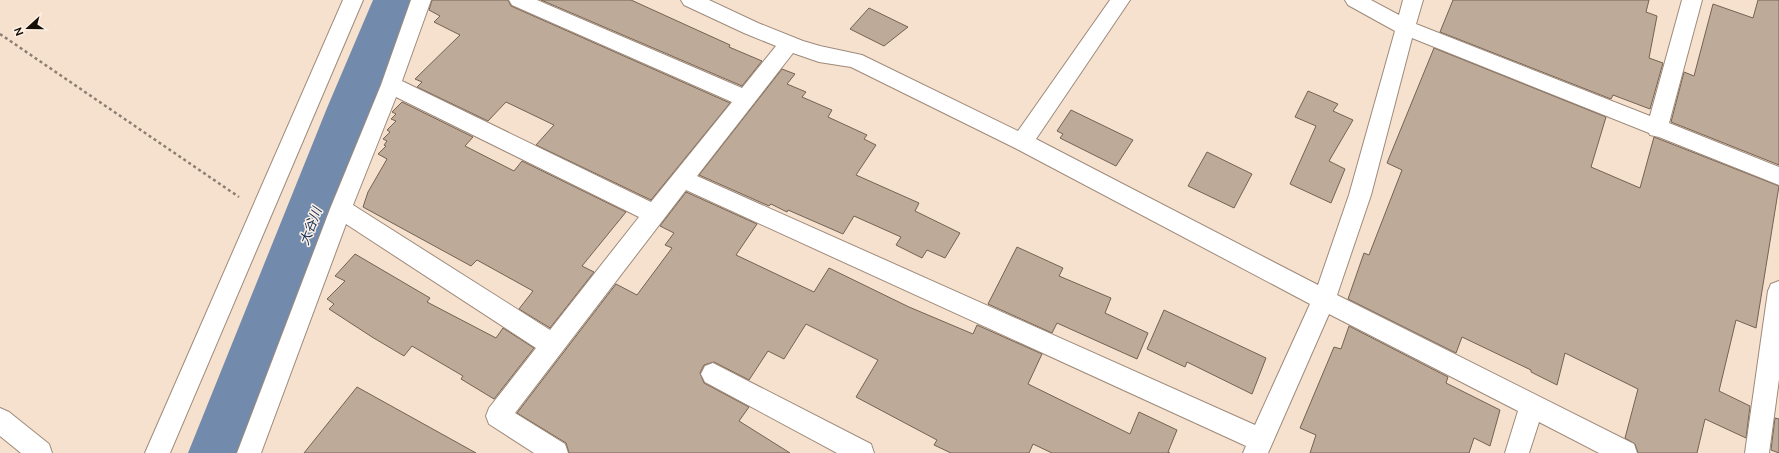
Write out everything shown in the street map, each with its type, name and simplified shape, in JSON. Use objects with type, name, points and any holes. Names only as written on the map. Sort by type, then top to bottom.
[{"type":"street","points":[[157,453],[260,211],[353,0]]},
{"type":"street","points":[[249,453],[341,209],[392,85],[421,0]]},
{"type":"street","points":[[519,0],[746,99]]},
{"type":"street","points":[[692,0],[751,28],[819,54],[855,60],[1022,142],[1324,300],[1625,453]]},
{"type":"street","points":[[1022,142],[1120,0]]},
{"type":"street","points":[[1355,0],[1405,27],[1657,129],[1779,176]]},
{"type":"street","points":[[682,179],[1258,446],[1324,300],[1360,195],[1405,27],[1414,0]]},
{"type":"street","points":[[1657,129],[1692,0]]},
{"type":"street","points":[[556,453],[498,416],[654,214],[790,43]]},
{"type":"street","points":[[392,85],[654,214]]},
{"type":"street","points":[[341,209],[552,345]]},
{"type":"street","points":[[1757,453],[1779,291]]},
{"type":"street","points":[[713,374],[862,453]]},
{"type":"street","points":[[1517,453],[1532,405]]},
{"type":"street","points":[[0,420],[40,453]]},
{"type":"path","points":[[0,34],[260,211]]},
{"type":"building","points":[[432,0],[508,0],[511,6],[730,103],[651,200],[536,145],[554,125],[506,102],[488,121],[417,87],[422,82],[415,79],[460,35],[434,22],[440,16],[429,10]]},
{"type":"building","points":[[541,0],[631,0],[730,45],[729,47],[762,61],[742,86]]},
{"type":"building","points":[[1453,0],[1649,0],[1646,12],[1657,16],[1649,58],[1663,63],[1650,109],[1613,95],[1611,99],[1440,32]]},
{"type":"building","points":[[1758,0],[1779,0],[1779,165],[1671,122],[1684,72],[1694,76],[1713,4],[1753,18]]},
{"type":"building","points":[[869,8],[908,27],[884,46],[850,29]]},
{"type":"building","points":[[1434,48],[1606,117],[1591,167],[1640,188],[1654,137],[1779,186],[1756,328],[1736,320],[1719,391],[1750,406],[1746,438],[1705,419],[1697,453],[1638,453],[1635,444],[1625,438],[1638,389],[1565,353],[1557,385],[1531,372],[1531,370],[1462,337],[1456,353],[1348,299],[1364,253],[1369,255],[1402,170],[1387,163]]},
{"type":"building","points":[[782,69],[795,74],[787,84],[806,92],[802,97],[832,110],[828,117],[867,135],[864,139],[876,145],[856,175],[919,203],[915,211],[960,233],[945,258],[927,250],[922,258],[896,245],[901,237],[854,216],[843,234],[788,210],[787,212],[771,204],[769,206],[699,175]]},
{"type":"building","points":[[1308,91],[1338,104],[1333,111],[1353,120],[1329,161],[1345,169],[1331,203],[1290,184],[1316,126],[1295,117]]},
{"type":"building","points":[[402,102],[473,137],[465,146],[514,171],[522,161],[626,212],[582,266],[594,272],[550,328],[519,309],[533,291],[477,260],[471,266],[363,207],[368,192],[387,159],[378,154],[386,146],[384,145],[387,141],[383,139],[390,132],[387,130],[396,121],[391,119],[396,114],[392,112]]},
{"type":"building","points":[[1071,110],[1133,140],[1116,166],[1060,138],[1063,134],[1057,131]]},
{"type":"building","points":[[1207,152],[1252,174],[1234,208],[1188,186]]},
{"type":"building","points":[[686,192],[757,224],[736,255],[814,292],[829,268],[909,307],[973,334],[977,325],[1042,354],[1028,384],[1130,434],[1139,412],[1177,430],[1168,452],[1170,453],[1052,453],[1033,444],[1029,453],[951,453],[934,445],[937,440],[856,397],[878,360],[806,324],[784,359],[768,351],[749,380],[714,362],[704,365],[700,373],[704,383],[749,407],[739,421],[790,453],[569,453],[566,443],[517,413],[616,284],[637,295],[672,248],[665,245],[674,233],[660,226]]},
{"type":"building","points":[[1017,247],[1063,268],[1059,276],[1111,298],[1105,313],[1148,333],[1137,359],[1057,323],[1052,333],[988,304]]},
{"type":"building","points":[[355,254],[430,298],[427,302],[496,338],[503,328],[534,348],[494,399],[461,379],[463,376],[412,346],[404,356],[329,309],[334,304],[327,299],[345,281],[335,276]]},
{"type":"building","points":[[1164,310],[1266,358],[1252,394],[1187,362],[1185,367],[1147,349]]},
{"type":"building","points":[[1349,326],[1448,377],[1446,383],[1500,410],[1490,446],[1474,438],[1469,453],[1310,453],[1316,435],[1300,428],[1334,347],[1341,349]]},
{"type":"building","points":[[357,387],[476,453],[304,453]]},
{"type":"building","points":[[1775,418],[1779,419],[1779,453],[1771,450]]},
{"type":"waterway","name":"大谷川","points":[[221,453],[354,108],[398,0]]}]
